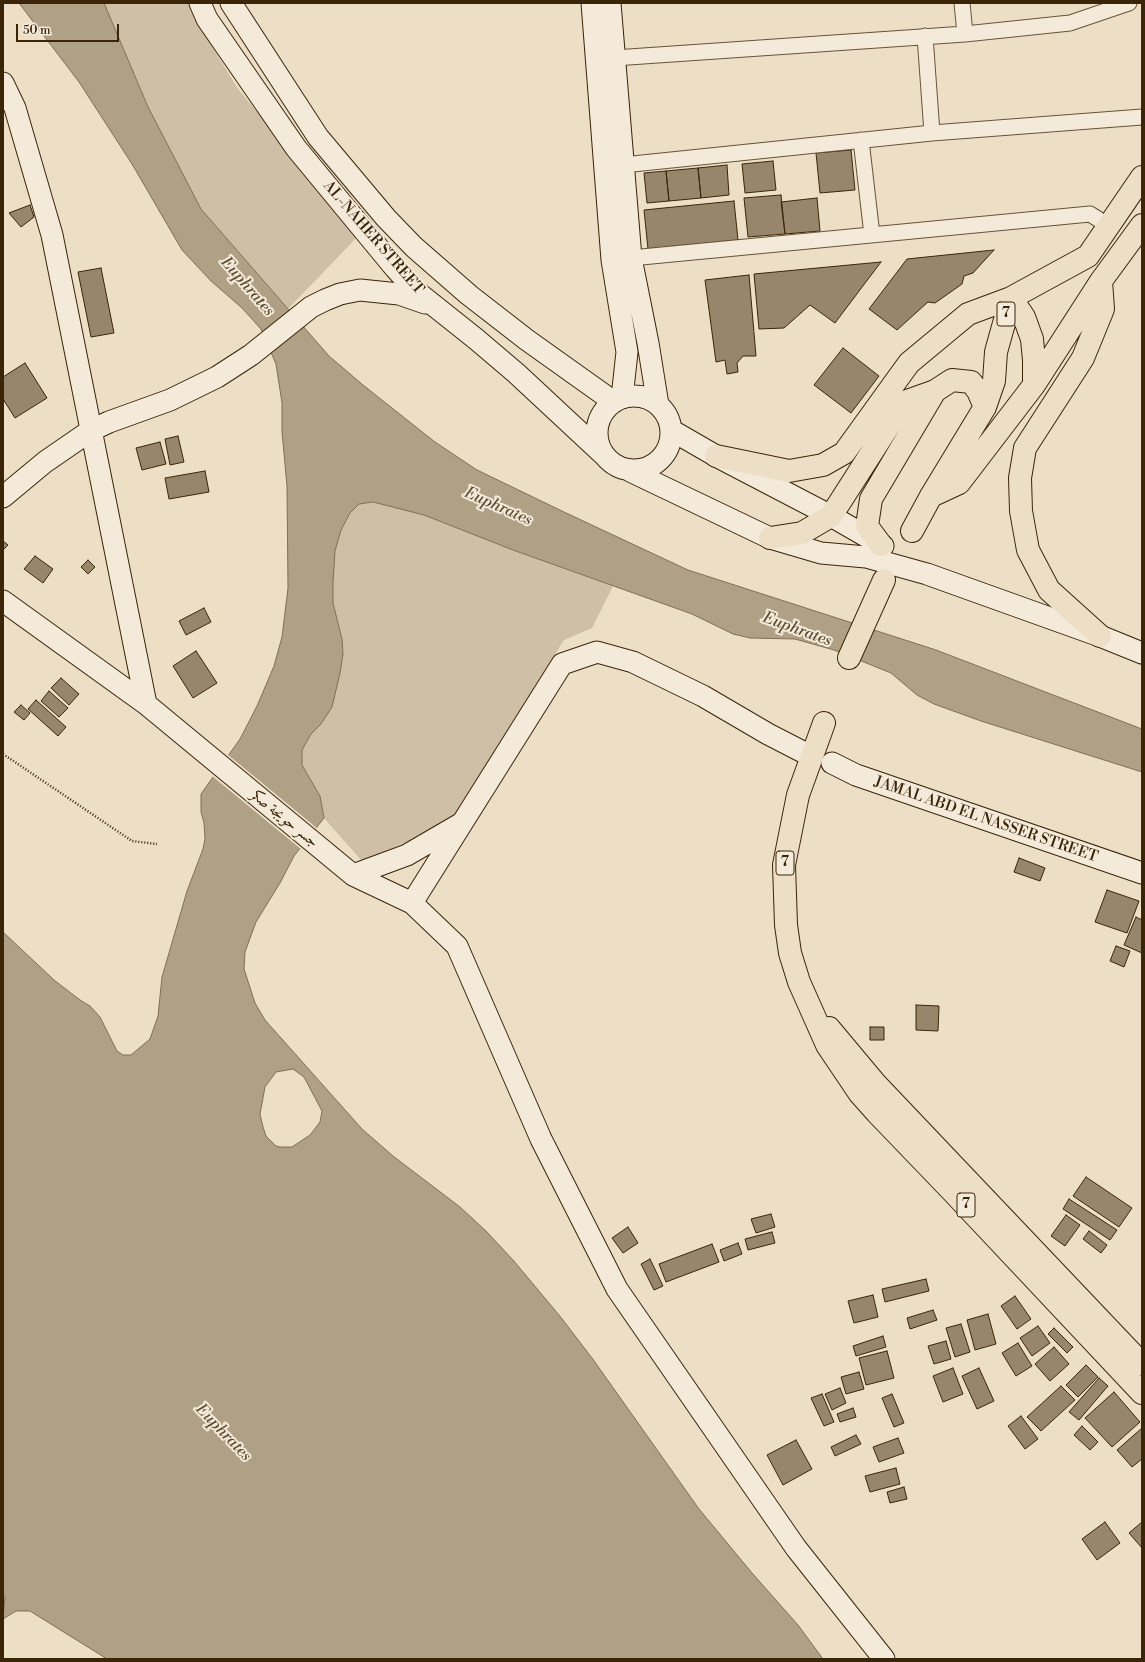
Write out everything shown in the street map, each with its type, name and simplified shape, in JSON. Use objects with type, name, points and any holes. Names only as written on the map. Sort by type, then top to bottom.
[{"type":"main road","name":"7","points":[[912,531],[984,407],[994,381],[996,352],[1011,298],[1088,256],[1142,177]]},
{"type":"main road","points":[[931,496],[959,483],[1034,385],[1101,281],[1142,225]]},
{"type":"main road","points":[[1100,636],[1049,590],[1028,550],[1021,511],[1020,478],[1025,448],[1083,358],[1103,309],[1101,281]]},
{"type":"main road","points":[[716,456],[762,467],[788,471],[823,465],[844,453],[909,363],[968,314],[1011,298],[1024,317],[1032,339],[1034,385]]},
{"type":"main road","points":[[770,538],[802,533],[831,516],[904,402],[935,391],[952,380],[971,382],[978,391],[984,407]]},
{"type":"main road","points":[[881,545],[867,526],[871,499],[935,391]]},
{"type":"main road","points":[[849,658],[884,580]]},
{"type":"main road","name":"7","points":[[824,723],[798,795],[784,865],[786,925],[790,953],[808,1005],[827,1045],[860,1094],[1142,1393]]},
{"type":"main road","name":"7","points":[[808,1005],[875,1083],[1142,1364]]},
{"type":"street","name":"AL-NAHER STREET","points":[[200,3],[207,18],[296,148],[395,268],[417,292],[476,339],[530,386],[603,454]]},
{"type":"street","name":"AL-NAHER STREET","points":[[231,3],[318,137],[386,218],[414,247],[469,295],[527,340],[618,400]]},
{"type":"street","points":[[592,3],[612,260],[627,352],[618,400]]},
{"type":"street","points":[[610,3],[631,258],[648,343],[658,405]]},
{"type":"street","points":[[962,3],[965,34]]},
{"type":"street","points":[[614,58],[965,34],[1070,23],[1129,3]]},
{"type":"street","points":[[925,36],[932,133]]},
{"type":"street","points":[[3,83],[15,108],[52,235],[90,431],[146,704]]},
{"type":"street","points":[[623,165],[932,133],[1142,117]]},
{"type":"street","points":[[861,140],[872,235]]},
{"type":"street","points":[[631,258],[1090,214],[1109,226]]},
{"type":"street","points":[[3,497],[45,462],[90,431],[186,393],[222,374],[251,355],[311,307],[325,300],[340,294],[360,290],[399,294],[418,300],[439,310],[454,311],[458,309],[469,295]]},
{"type":"street","points":[[635,396],[647,399],[658,405],[665,412],[671,430],[671,441],[667,451],[660,460],[652,466],[641,470],[620,468],[610,462],[598,445],[597,433],[599,421],[605,410],[618,400],[635,396]]},
{"type":"street","points":[[671,430],[716,456],[831,516],[927,574]]},
{"type":"street","points":[[630,470],[770,538],[821,553],[866,557],[927,574],[1100,636],[1142,653]]},
{"type":"street","name":"جسر حويجة صكر","points":[[3,601],[146,704],[353,875],[412,903],[457,946],[540,1139],[617,1289],[796,1548],[884,1659]]},
{"type":"street","points":[[412,903],[465,821],[562,664],[597,652],[632,662],[704,696],[768,734],[803,752]]},
{"type":"street","name":"JAMAL ABD EL NASSER STREET","points":[[832,763],[856,775],[1142,873]]},
{"type":"street","points":[[353,875],[407,855],[465,821]]},
{"type":"path","points":[[3,754],[132,841],[157,844]]},
{"type":"shaded area","points":[[104,3],[188,3],[194,17],[238,89],[360,234],[288,309],[201,209],[148,107]]},
{"type":"shaded area","points":[[373,502],[424,515],[513,550],[613,586],[592,628],[564,640],[456,813],[414,839],[362,861],[324,818],[320,796],[302,765],[302,750],[311,734],[321,724],[342,639],[333,603],[333,567],[335,551],[341,530],[350,513],[359,504]]},
{"type":"water","name":"Euphrates","points":[[19,3],[104,3],[148,107],[201,209],[329,356],[435,442],[477,470],[688,570],[936,650],[1142,729],[1142,772],[981,721],[934,704],[917,695],[891,673],[834,650],[795,639],[750,638],[733,634],[692,614],[513,550],[424,515],[373,502],[359,504],[350,513],[341,530],[335,551],[333,583],[333,603],[342,639],[343,654],[340,673],[332,707],[321,724],[311,734],[302,750],[302,765],[320,796],[324,818],[294,856],[280,883],[256,922],[245,952],[244,969],[255,1003],[265,1020],[362,1129],[393,1156],[460,1207],[486,1231],[513,1260],[559,1315],[592,1358],[699,1509],[752,1573],[798,1625],[823,1659],[107,1659],[30,1611],[16,1611],[3,1619],[5,1596],[3,1594],[3,932],[54,980],[90,1006],[100,1017],[117,1051],[123,1055],[131,1055],[150,1039],[158,1016],[162,977],[187,891],[203,849],[205,839],[204,823],[201,812],[201,794],[240,739],[257,706],[274,666],[282,637],[288,588],[287,486],[282,432],[282,403],[276,364],[261,329],[242,308],[211,281],[182,250],[132,164],[79,82]],"holes":[[[293,1069],[304,1077],[322,1111],[320,1122],[310,1135],[292,1147],[276,1146],[266,1136],[260,1114],[265,1087],[276,1072]]]},
{"type":"pier","points":[[227,754],[318,829],[302,850],[212,776]]},
{"type":"building","points":[[851,150],[855,190],[820,193],[816,153]]},
{"type":"building","points":[[773,161],[776,190],[745,193],[742,164]]},
{"type":"building","points":[[727,165],[729,195],[701,198],[698,168]]},
{"type":"building","points":[[698,168],[701,198],[669,201],[666,171]]},
{"type":"building","points":[[666,171],[669,201],[647,203],[644,173]]},
{"type":"building","points":[[781,195],[785,234],[748,237],[744,198]]},
{"type":"building","points":[[817,198],[820,231],[785,234],[781,202]]},
{"type":"building","points":[[734,201],[738,240],[648,249],[644,210]]},
{"type":"building","points":[[30,205],[34,217],[21,227],[9,213]]},
{"type":"building","points":[[994,250],[973,273],[964,276],[962,284],[935,303],[928,302],[897,330],[869,309],[907,259]]},
{"type":"building","points":[[881,262],[835,323],[810,305],[784,328],[759,329],[754,274]]},
{"type":"building","points":[[101,268],[114,333],[91,337],[78,272]]},
{"type":"building","points":[[749,275],[756,356],[743,356],[737,363],[738,372],[727,374],[725,360],[716,362],[705,280]]},
{"type":"building","points":[[843,348],[879,376],[851,413],[814,385]]},
{"type":"building","points":[[25,363],[47,398],[15,418],[3,399],[3,377]]},
{"type":"building","points":[[178,436],[184,462],[170,465],[165,439]]},
{"type":"building","points":[[160,442],[166,464],[142,470],[136,448]]},
{"type":"building","points":[[205,471],[209,492],[169,499],[165,478]]},
{"type":"building","points":[[3,541],[8,545],[3,550]]},
{"type":"building","points":[[35,556],[53,569],[43,583],[24,569]]},
{"type":"building","points":[[88,560],[95,567],[88,574],[81,567]]},
{"type":"building","points":[[204,608],[211,622],[186,635],[179,621]]},
{"type":"building","points":[[196,651],[217,683],[193,698],[173,666]]},
{"type":"building","points":[[61,678],[79,694],[69,705],[51,688]]},
{"type":"building","points":[[49,691],[68,708],[59,717],[41,701]]},
{"type":"building","points":[[36,700],[66,727],[58,736],[28,709]]},
{"type":"building","points":[[21,705],[30,713],[24,720],[14,712]]},
{"type":"building","points":[[1019,858],[1045,868],[1040,881],[1014,872]]},
{"type":"building","points":[[1107,890],[1139,901],[1127,933],[1095,922]]},
{"type":"building","points":[[1136,917],[1142,920],[1142,953],[1124,945]]},
{"type":"building","points":[[1116,946],[1130,951],[1124,967],[1110,961]]},
{"type":"building","points":[[916,1005],[939,1006],[938,1031],[916,1030]]},
{"type":"building","points":[[870,1027],[884,1027],[884,1040],[870,1040]]},
{"type":"building","points":[[1086,1177],[1132,1208],[1119,1227],[1073,1196]]},
{"type":"building","points":[[1069,1199],[1117,1230],[1110,1240],[1063,1209]]},
{"type":"building","points":[[771,1214],[775,1227],[756,1233],[751,1219]]},
{"type":"building","points":[[1066,1215],[1080,1225],[1065,1246],[1051,1236]]},
{"type":"building","points":[[628,1227],[638,1243],[623,1253],[612,1238]]},
{"type":"building","points":[[1089,1231],[1107,1245],[1101,1253],[1083,1239]]},
{"type":"building","points":[[772,1232],[775,1243],[748,1250],[745,1239]]},
{"type":"building","points":[[738,1243],[742,1254],[724,1261],[720,1250]]},
{"type":"building","points":[[712,1244],[719,1262],[666,1282],[659,1264]]},
{"type":"building","points":[[650,1259],[663,1286],[654,1290],[641,1264]]},
{"type":"building","points":[[926,1279],[929,1291],[885,1302],[882,1289]]},
{"type":"building","points":[[873,1295],[878,1317],[854,1323],[848,1301]]},
{"type":"building","points":[[1015,1296],[1031,1319],[1017,1329],[1001,1306]]},
{"type":"building","points":[[933,1310],[937,1320],[910,1329],[907,1318]]},
{"type":"building","points":[[988,1314],[996,1344],[975,1350],[967,1320]]},
{"type":"building","points":[[961,1324],[970,1352],[955,1357],[946,1328]]},
{"type":"building","points":[[1038,1326],[1050,1343],[1032,1356],[1020,1338]]},
{"type":"building","points":[[1054,1328],[1073,1347],[1067,1353],[1048,1334]]},
{"type":"building","points":[[883,1336],[886,1347],[856,1356],[853,1346]]},
{"type":"building","points":[[946,1341],[951,1359],[934,1364],[928,1346]]},
{"type":"building","points":[[1018,1343],[1032,1366],[1016,1376],[1002,1353]]},
{"type":"building","points":[[1054,1347],[1069,1364],[1050,1381],[1035,1364]]},
{"type":"building","points":[[887,1351],[894,1378],[866,1385],[859,1358]]},
{"type":"building","points":[[1086,1365],[1098,1377],[1078,1397],[1066,1385]]},
{"type":"building","points":[[953,1368],[963,1394],[943,1402],[933,1376]]},
{"type":"building","points":[[979,1368],[994,1401],[977,1409],[962,1376]]},
{"type":"building","points":[[859,1372],[864,1389],[846,1394],[841,1377]]},
{"type":"building","points":[[1099,1378],[1108,1386],[1079,1420],[1069,1412]]},
{"type":"building","points":[[1061,1386],[1075,1400],[1041,1431],[1027,1417]]},
{"type":"building","points":[[840,1388],[846,1403],[832,1410],[825,1394]]},
{"type":"building","points":[[1114,1392],[1140,1422],[1112,1447],[1085,1418]]},
{"type":"building","points":[[822,1394],[834,1422],[824,1426],[811,1398]]},
{"type":"building","points":[[892,1394],[904,1423],[894,1427],[882,1398]]},
{"type":"building","points":[[853,1408],[856,1417],[840,1422],[837,1414]]},
{"type":"building","points":[[1021,1416],[1038,1439],[1025,1449],[1008,1426]]},
{"type":"building","points":[[1082,1426],[1098,1442],[1090,1450],[1074,1435]]},
{"type":"building","points":[[1142,1428],[1142,1459],[1132,1467],[1117,1450]]},
{"type":"building","points":[[856,1435],[861,1444],[835,1456],[831,1447]]},
{"type":"building","points":[[898,1438],[904,1453],[879,1462],[873,1447]]},
{"type":"building","points":[[796,1440],[812,1469],[783,1485],[767,1455]]},
{"type":"building","points":[[896,1468],[900,1484],[870,1492],[865,1476]]},
{"type":"building","points":[[904,1487],[907,1499],[890,1503],[887,1492]]},
{"type":"building","points":[[1105,1522],[1120,1543],[1097,1560],[1082,1539]]},
{"type":"building","points":[[1142,1522],[1142,1548],[1129,1533]]}]
